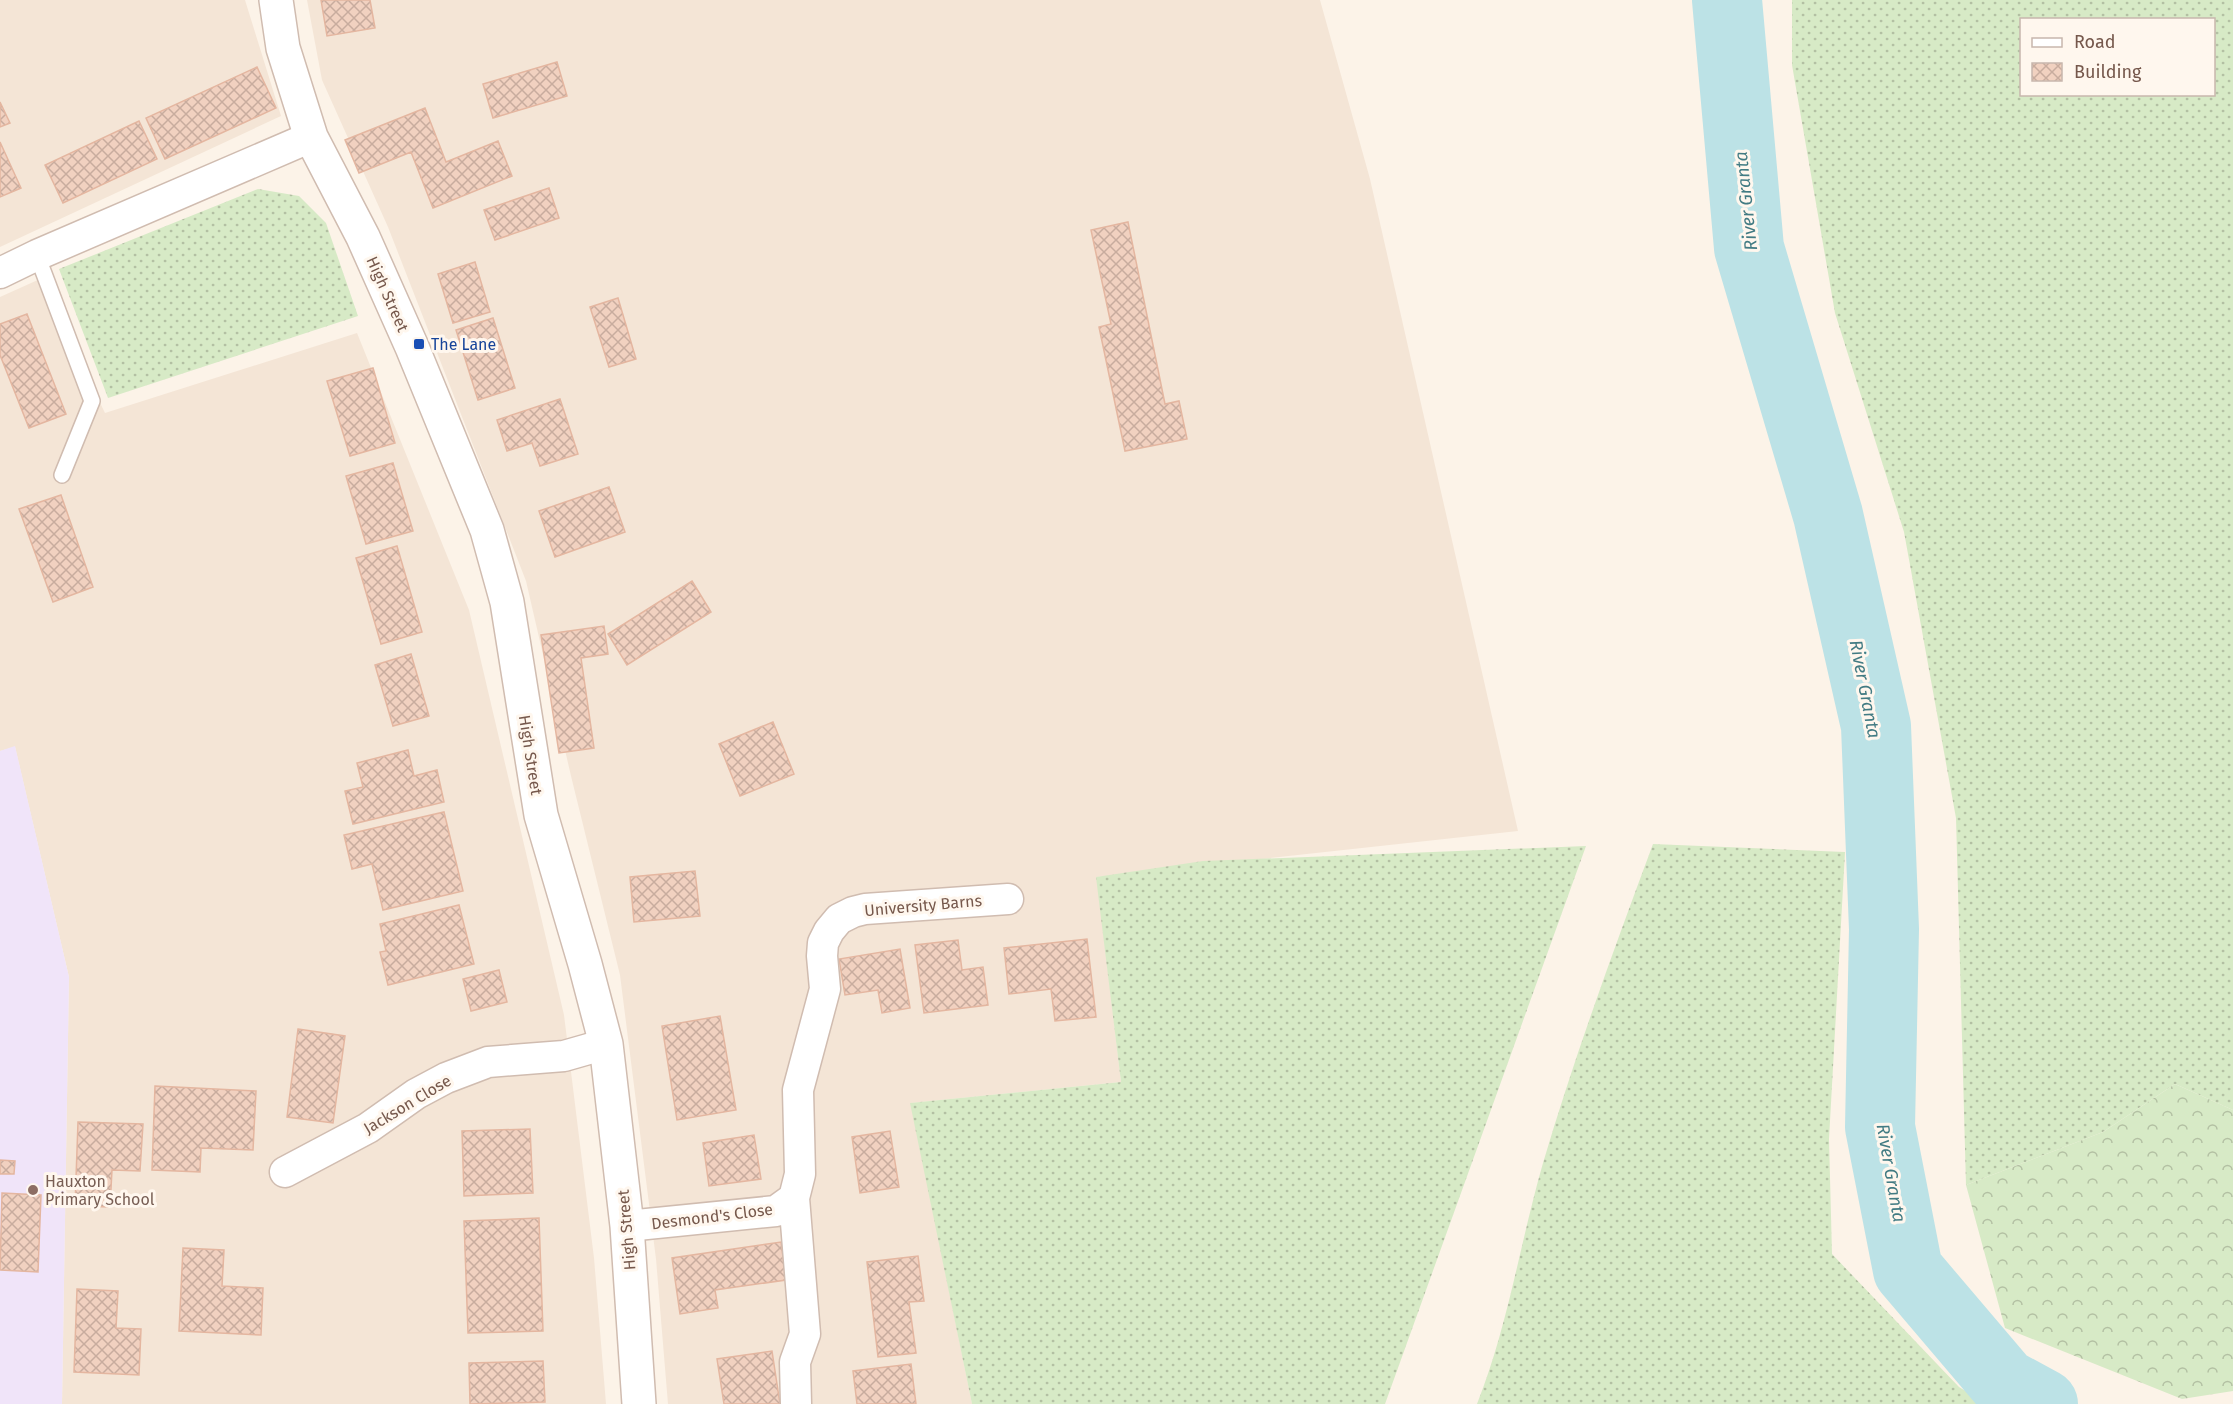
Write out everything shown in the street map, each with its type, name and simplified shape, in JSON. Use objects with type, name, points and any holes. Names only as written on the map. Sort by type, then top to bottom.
[{"type":"street","name":"High Street","points":[[276,0],[283,48],[311,137],[368,247],[412,347],[487,530],[507,602],[541,814],[606,1044],[627,1226],[639,1404]]},
{"type":"street","points":[[0,273],[311,137]]},
{"type":"street","name":"University Barns","points":[[798,1090],[825,989],[823,943],[839,919],[865,909],[1008,899]]},
{"type":"street","name":"Jackson Close","points":[[285,1172],[368,1128],[416,1094],[446,1078],[488,1062],[564,1056],[606,1044]]},
{"type":"street","name":"Desmond's Close","points":[[796,1404],[795,1362],[805,1334],[794,1198],[800,1174],[798,1090]]},
{"type":"street","name":"Desmond's Close","points":[[627,1226],[776,1211],[794,1198]]},
{"type":"lane","points":[[37,255],[92,401],[62,475]]},
{"type":"shaded area","points":[[0,0],[245,0],[281,116],[0,247]]},
{"type":"shaded area","points":[[307,0],[1320,0],[1370,179],[1518,831],[1097,877],[1121,1082],[911,1103],[972,1404],[668,1404],[656,1259],[620,975],[526,581],[388,227],[322,80]]},
{"type":"shaded area","points":[[40,279],[105,413],[357,333],[469,610],[564,1015],[594,1258],[606,1404],[62,1404],[69,977],[15,747],[0,751],[0,297]]},
{"type":"shaded area","name":"Hauxton Primary School","points":[[15,746],[69,977],[62,1404],[0,1404],[0,751]]},
{"type":"green space","points":[[1792,0],[2233,0],[2233,1110],[2175,1084],[2103,1132],[1966,1185],[1956,818],[1904,532],[1835,313],[1792,65]]},
{"type":"green space","points":[[258,189],[299,196],[326,223],[358,316],[108,398],[59,269]]},
{"type":"green space","points":[[1653,844],[1845,852],[1829,1139],[1832,1254],[1959,1387],[1987,1404],[1477,1404],[1497,1345],[1555,1123],[1595,1002]]},
{"type":"green space","points":[[1586,846],[1385,1404],[972,1404],[910,1103],[1121,1082],[1096,877],[1203,861]]},
{"type":"green space","points":[[2175,1084],[2233,1110],[2233,1391],[2182,1399],[2005,1328],[1966,1185],[2103,1132]]},
{"type":"building","points":[[321,0],[370,0],[375,28],[327,36]]},
{"type":"building","points":[[557,62],[567,96],[493,118],[483,84]]},
{"type":"building","points":[[257,67],[276,108],[165,159],[146,118]]},
{"type":"building","points":[[0,102],[10,123],[0,127]]},
{"type":"building","points":[[425,108],[446,162],[498,141],[512,176],[433,208],[411,152],[359,173],[345,140]]},
{"type":"building","points":[[139,121],[157,159],[63,203],[45,165]]},
{"type":"building","points":[[0,142],[21,188],[0,197]]},
{"type":"building","points":[[549,188],[559,218],[495,240],[484,210]]},
{"type":"building","points":[[1128,222],[1165,404],[1179,401],[1187,439],[1125,451],[1099,327],[1111,324],[1091,230]]},
{"type":"building","points":[[475,262],[490,312],[453,323],[438,274]]},
{"type":"building","points":[[618,298],[636,359],[609,367],[590,307]]},
{"type":"building","points":[[27,314],[66,414],[29,428],[0,355],[0,324]]},
{"type":"building","points":[[493,318],[515,388],[478,400],[456,330]]},
{"type":"building","points":[[373,368],[395,443],[350,456],[327,381]]},
{"type":"building","points":[[560,399],[578,454],[540,466],[532,443],[507,451],[497,420]]},
{"type":"building","points":[[393,463],[413,531],[366,544],[346,476]]},
{"type":"building","points":[[609,487],[625,532],[555,557],[539,511]]},
{"type":"building","points":[[61,495],[93,587],[53,602],[19,509]]},
{"type":"building","points":[[397,546],[422,632],[381,644],[356,558]]},
{"type":"building","points":[[692,581],[711,612],[627,665],[608,634]]},
{"type":"building","points":[[604,626],[608,654],[581,658],[594,748],[559,753],[541,635]]},
{"type":"building","points":[[411,654],[429,716],[393,726],[375,665]]},
{"type":"building","points":[[773,722],[794,774],[740,796],[719,744]]},
{"type":"building","points":[[408,750],[414,776],[437,770],[444,802],[353,824],[345,791],[363,787],[357,763]]},
{"type":"building","points":[[444,812],[463,891],[383,910],[372,864],[352,869],[344,835]]},
{"type":"building","points":[[695,871],[700,916],[634,922],[630,877]]},
{"type":"building","points":[[459,905],[474,964],[388,985],[380,952],[386,951],[380,924]]},
{"type":"building","points":[[1087,939],[1096,1017],[1055,1021],[1051,989],[1009,994],[1004,948]]},
{"type":"building","points":[[958,940],[962,970],[983,967],[988,1005],[924,1013],[915,945]]},
{"type":"building","points":[[900,949],[910,1008],[882,1013],[878,990],[845,995],[839,959]]},
{"type":"building","points":[[499,970],[507,1002],[471,1011],[463,979]]},
{"type":"building","points":[[720,1016],[736,1110],[677,1120],[662,1026]]},
{"type":"building","points":[[298,1029],[345,1036],[333,1123],[287,1117]]},
{"type":"building","points":[[155,1086],[256,1091],[253,1150],[201,1148],[200,1172],[152,1170]]},
{"type":"building","points":[[78,1122],[143,1124],[140,1171],[112,1170],[110,1207],[75,1206]]},
{"type":"building","points":[[530,1129],[533,1193],[464,1196],[462,1131]]},
{"type":"building","points":[[890,1131],[899,1187],[860,1193],[852,1137]]},
{"type":"building","points":[[754,1135],[761,1179],[709,1186],[703,1143]]},
{"type":"building","points":[[0,1160],[15,1161],[14,1174],[0,1174]]},
{"type":"building","points":[[2,1193],[41,1195],[38,1272],[0,1270]]},
{"type":"building","points":[[539,1218],[543,1331],[468,1333],[464,1221]]},
{"type":"building","points":[[781,1242],[786,1280],[715,1290],[718,1308],[680,1314],[672,1258]]},
{"type":"building","points":[[183,1248],[224,1250],[222,1286],[263,1288],[261,1335],[179,1331]]},
{"type":"building","points":[[918,1256],[924,1301],[909,1302],[916,1353],[878,1357],[867,1262]]},
{"type":"building","points":[[77,1289],[118,1291],[116,1328],[141,1329],[139,1375],[74,1372]]},
{"type":"building","points":[[772,1351],[780,1404],[724,1404],[717,1359]]},
{"type":"building","points":[[543,1361],[545,1402],[470,1404],[469,1363]]},
{"type":"building","points":[[911,1364],[916,1404],[857,1404],[853,1371]]},
{"type":"waterway","name":"River Granta","points":[[1727,0],[1749,248],[1828,515],[1876,726],[1884,929],[1880,1127],[1908,1270],[2004,1383],[2043,1404]]},
{"type":"place","name":"The Lane","points":[[419,344]]},
{"type":"place","name":"Hauxton Primary School","points":[[33,1190]]}]
